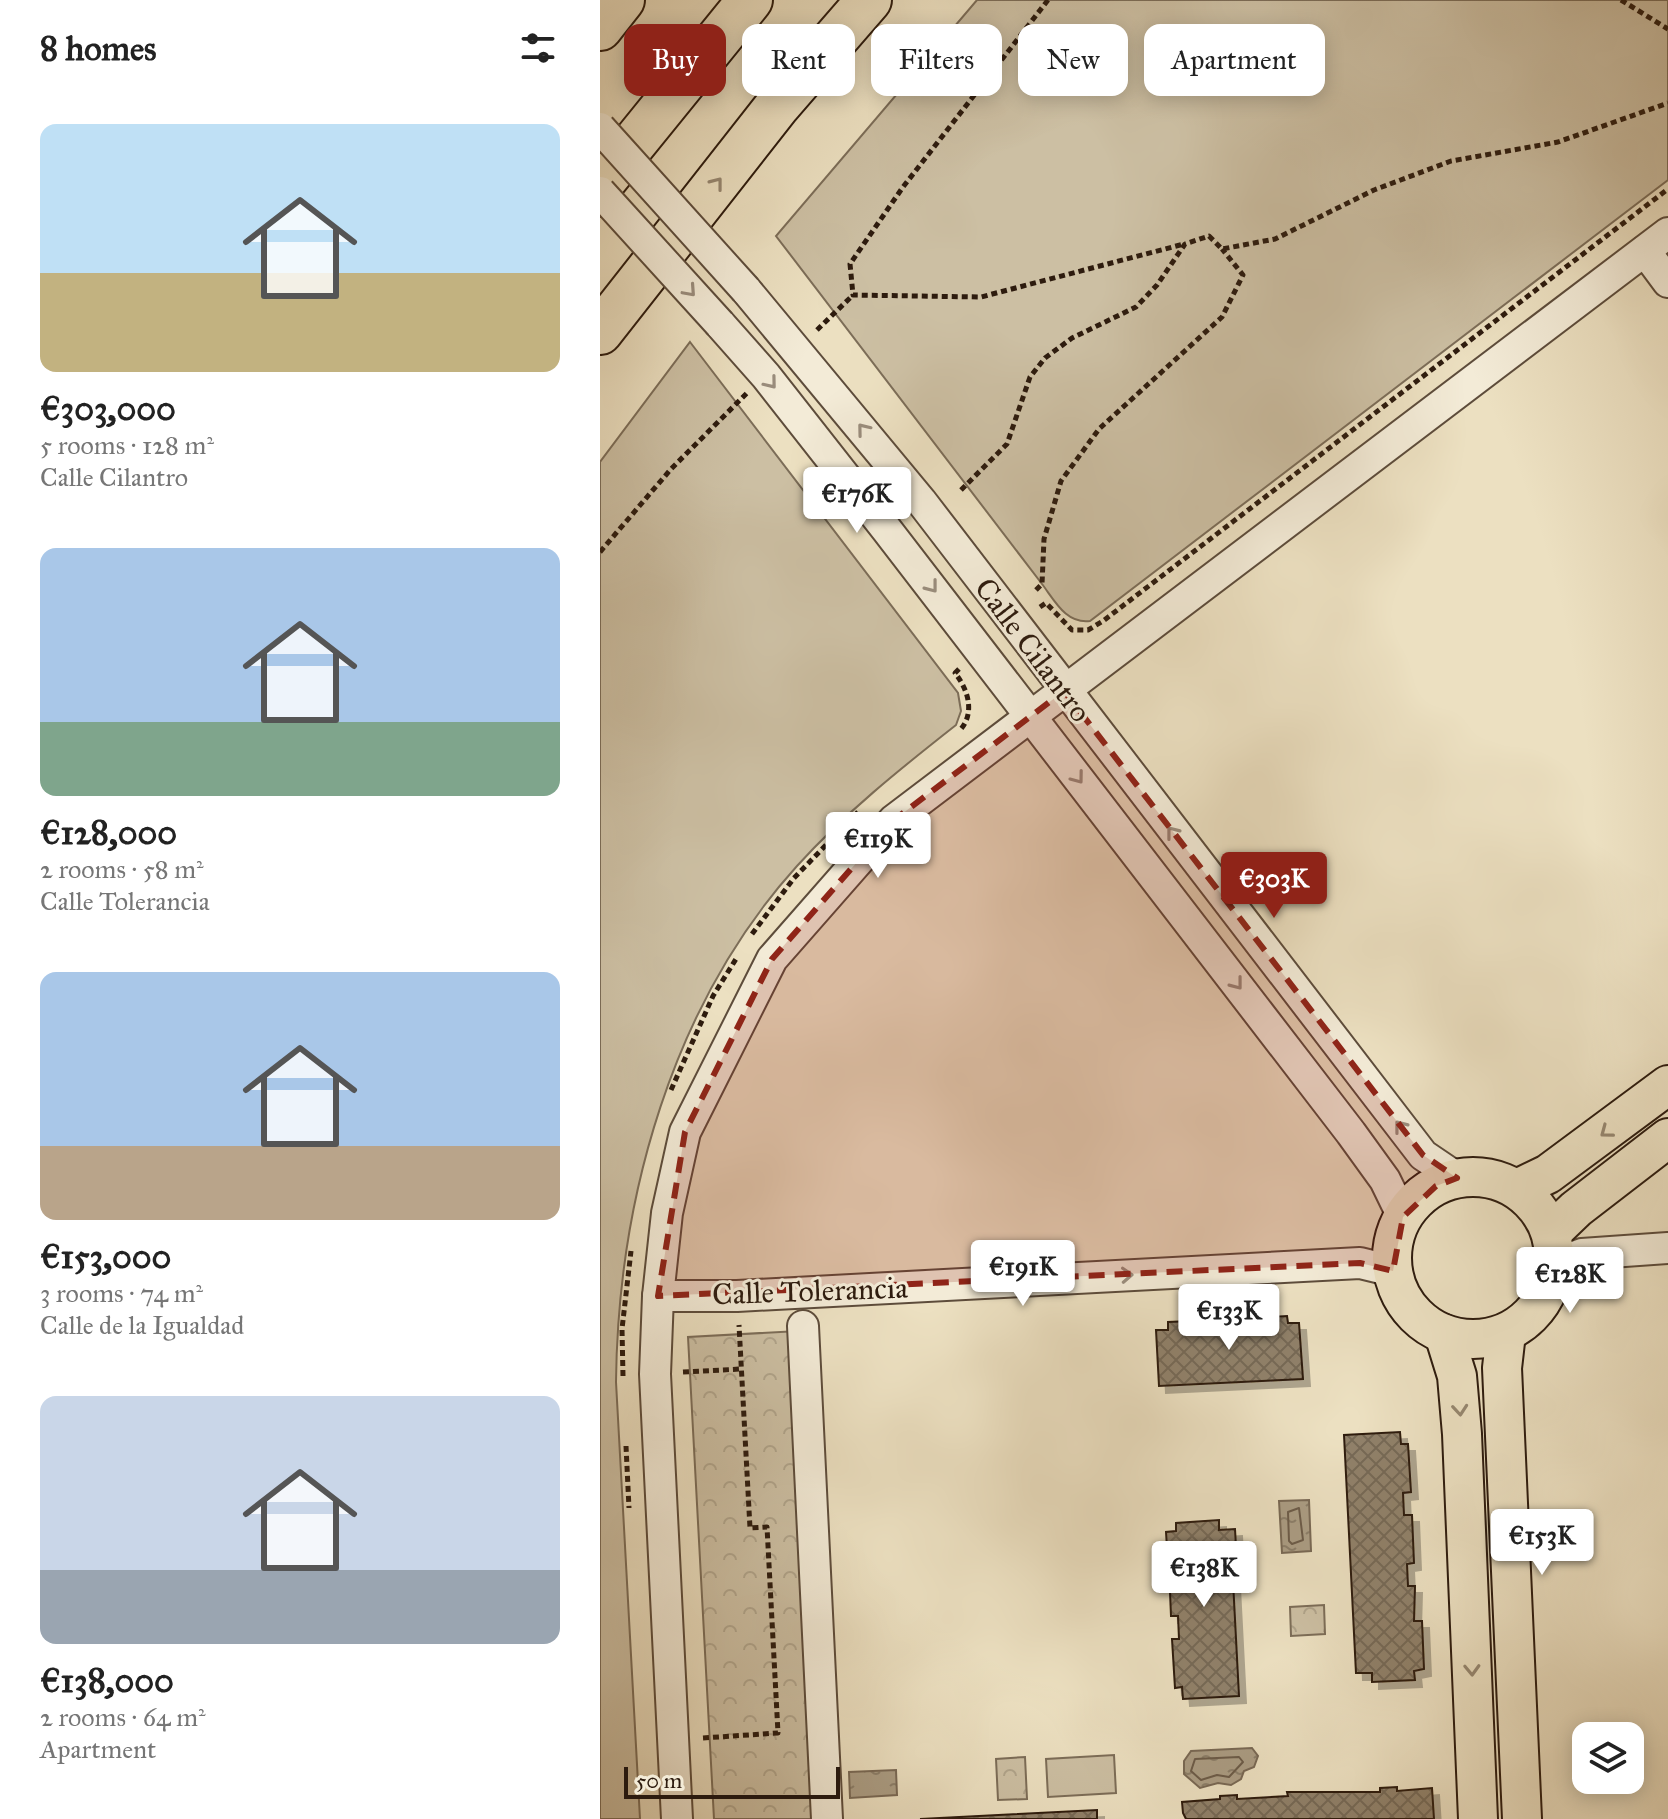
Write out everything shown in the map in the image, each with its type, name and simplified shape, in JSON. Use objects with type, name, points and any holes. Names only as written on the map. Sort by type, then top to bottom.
[{"type":"highway","points":[[600,28],[622,0]]},
{"type":"highway","points":[[600,185],[750,0]]},
{"type":"highway","points":[[600,332],[778,105],[869,0]]},
{"type":"main road","points":[[1517,1189],[1548,1174],[1668,1085]]},
{"type":"main road","points":[[1553,1249],[1532,1201],[1517,1189],[1478,1176],[1457,1178],[1436,1186],[1417,1199],[1403,1217],[1392,1253],[1393,1271],[1401,1295],[1415,1316],[1444,1334],[1464,1339],[1486,1339],[1506,1333],[1525,1321],[1540,1305],[1553,1249],[1576,1209],[1668,1138]]},
{"type":"main road","points":[[1506,1333],[1502,1381],[1522,1819]]},
{"type":"main road","points":[[1444,1334],[1457,1376],[1462,1434],[1478,1819]]},
{"type":"street","name":"Calle Cilantro","points":[[600,128],[746,290],[921,501],[1423,1155],[1457,1178]]},
{"type":"street","name":"Calle Cilantro","points":[[600,192],[766,376],[1359,1144],[1385,1180],[1403,1217]]},
{"type":"street","points":[[677,1819],[655,1374],[658,1296],[667,1213],[685,1132],[772,959],[894,820],[1656,242],[1668,282]]},
{"type":"street","points":[[1553,1249],[1582,1254],[1668,1248]]},
{"type":"street","name":"Calle Tolerancia","points":[[658,1296],[737,1296],[1360,1263],[1393,1271]]},
{"type":"street","points":[[803,1326],[827,1819]]},
{"type":"path","points":[[1036,590],[1042,584],[1044,539],[1061,481],[1099,429],[1222,317],[1243,275],[1209,236],[981,297],[853,295],[850,264],[903,187],[1048,0]]},
{"type":"path","points":[[1621,0],[1668,29]]},
{"type":"path","points":[[1222,249],[1275,239],[1374,190],[1451,161],[1558,142],[1668,103]]},
{"type":"path","points":[[1040,607],[1046,603],[1072,630],[1088,630],[1103,621],[1668,189]]},
{"type":"path","points":[[961,490],[1007,444],[1030,377],[1045,358],[1072,338],[1136,307],[1157,285],[1185,244]]},
{"type":"path","points":[[600,552],[671,469],[742,398]]},
{"type":"path","points":[[953,736],[964,727],[969,713],[966,690],[955,673],[960,668]]},
{"type":"path","points":[[749,939],[794,878],[864,808]]},
{"type":"path","points":[[667,1099],[713,996],[742,950]]},
{"type":"path","points":[[624,1389],[622,1329],[633,1243]]},
{"type":"path","points":[[703,1738],[778,1733],[767,1527],[750,1528],[739,1320]]},
{"type":"path","points":[[678,1372],[741,1369]]},
{"type":"path","points":[[626,1435],[630,1514]]},
{"type":"highlighted area","points":[[1064,691],[1423,1155],[1457,1178],[1436,1186],[1403,1217],[1393,1271],[1360,1263],[658,1296],[685,1132],[772,959],[894,820]]},
{"type":"green space","points":[[977,0],[1668,0],[1668,180],[1090,621],[1082,621],[1068,615],[1057,604],[776,236],[895,96],[1002,96],[1002,24],[957,24]]},
{"type":"green space","points":[[690,342],[958,693],[961,711],[956,725],[874,792],[815,847],[753,920],[716,979],[685,1042],[660,1107],[641,1175],[628,1244],[619,1313],[616,1382],[640,1819],[600,1819],[600,462]]},
{"type":"green space","points":[[817,1330],[842,1819],[714,1819],[688,1337]]},
{"type":"green space","points":[[1324,1605],[1325,1634],[1291,1636],[1290,1607]]},
{"type":"green space","points":[[1114,1755],[1116,1793],[1048,1797],[1046,1759]]},
{"type":"green space","points":[[1025,1757],[1027,1799],[998,1800],[996,1759]]},
{"type":"water","points":[[1309,1500],[1311,1551],[1282,1553],[1279,1501]]},
{"type":"water","points":[[1252,1748],[1258,1756],[1254,1767],[1244,1771],[1241,1779],[1231,1785],[1218,1783],[1200,1788],[1184,1774],[1184,1761],[1191,1751]]},
{"type":"water","points":[[896,1770],[897,1795],[850,1798],[849,1772]]},
{"type":"building","points":[[1287,1316],[1288,1323],[1299,1323],[1303,1379],[1159,1386],[1156,1330],[1168,1330],[1168,1322],[1216,1320],[1216,1327],[1240,1326],[1239,1319]]},
{"type":"building","points":[[1400,1432],[1401,1444],[1408,1444],[1411,1492],[1403,1493],[1404,1515],[1412,1515],[1414,1563],[1407,1564],[1408,1586],[1415,1586],[1414,1621],[1422,1621],[1424,1669],[1414,1671],[1415,1680],[1372,1682],[1372,1673],[1356,1673],[1344,1435]]},
{"type":"building","points":[[1219,1520],[1219,1530],[1235,1529],[1238,1581],[1233,1581],[1239,1696],[1183,1699],[1182,1687],[1175,1688],[1172,1639],[1179,1639],[1178,1616],[1171,1616],[1170,1592],[1177,1591],[1176,1581],[1169,1581],[1166,1532],[1176,1531],[1176,1523]]},
{"type":"building","points":[[1397,1787],[1397,1791],[1432,1788],[1434,1819],[1186,1819],[1183,1813],[1182,1802],[1220,1799],[1220,1796],[1237,1795],[1237,1799],[1288,1796],[1287,1792],[1380,1792],[1380,1788]]},
{"type":"building","points":[[1097,1810],[1097,1819],[920,1819]]}]
